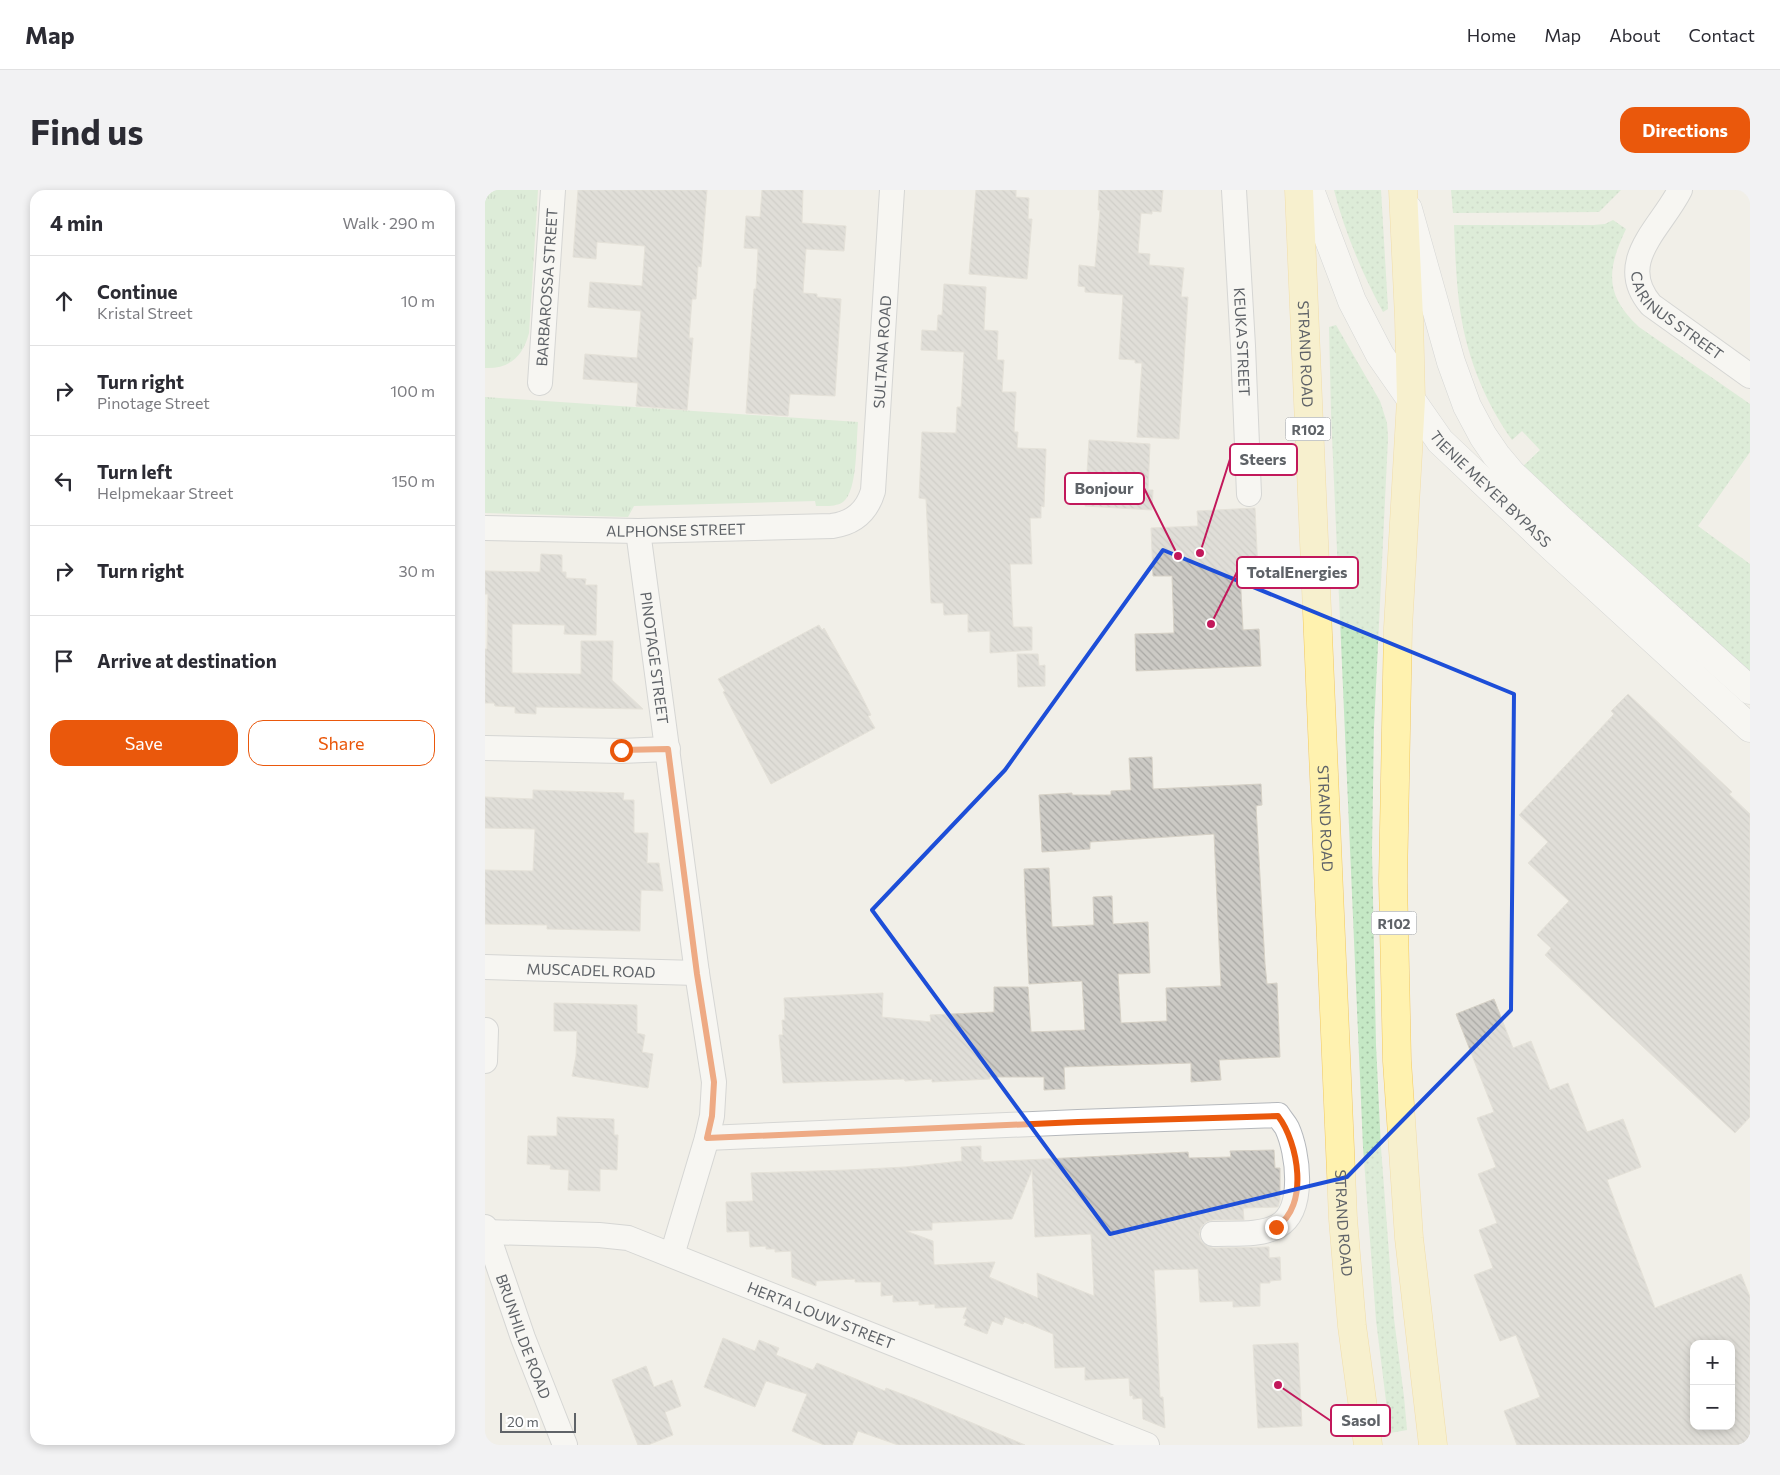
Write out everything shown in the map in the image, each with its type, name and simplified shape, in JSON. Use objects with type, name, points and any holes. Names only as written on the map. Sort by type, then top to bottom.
[{"type":"main road","name":"STRAND ROAD","points":[[1299,190],[1343,1219],[1352,1326],[1368,1445]]},
{"type":"main road","name":"R102","points":[[1404,193],[1411,400],[1398,637],[1393,881],[1396,1051],[1409,1238],[1433,1445]]},
{"type":"street","name":"BARBAROSSA STREET","points":[[540,383],[553,190]]},
{"type":"street","name":"SULTANA ROAD","points":[[862,511],[869,504],[873,490],[892,190]]},
{"type":"street","name":"KEUKA STREET","points":[[1234,190],[1249,494]]},
{"type":"street","name":"TIENIE MEYER BYPASS","points":[[1310,190],[1352,301],[1380,355],[1441,441],[1551,546],[1750,728]]},
{"type":"street","name":"CARINUS STREET","points":[[1680,190],[1639,255],[1637,279],[1640,290],[1651,305],[1750,376]]},
{"type":"street","name":"TIENIE MEYER BYPASS","points":[[1404,193],[1454,371],[1467,406],[1492,449],[1511,474],[1750,690]]},
{"type":"street","name":"ALPHONSE STREET","points":[[485,528],[638,531],[832,526],[844,524],[862,511]]},
{"type":"street","name":"PINOTAGE STREET","points":[[638,531],[697,974],[714,1082],[712,1116],[707,1138],[672,1255]]},
{"type":"street","points":[[485,748],[668,749]]},
{"type":"street","name":"MUSCADEL ROAD","points":[[485,967],[697,974]]},
{"type":"street","points":[[485,1061],[486,1030]]},
{"type":"street","points":[[707,1138],[1068,1122],[1278,1116],[1286,1127],[1291,1139],[1296,1170],[1295,1199],[1291,1212],[1283,1223],[1269,1230],[1213,1234]]},
{"type":"street","name":"HERTA LOUW STREET","points":[[486,1231],[599,1235],[628,1238],[1147,1445]]},
{"type":"street","name":"BRUNHILDE ROAD","points":[[486,1231],[523,1338],[565,1445]]},
{"type":"highlighted area","points":[[1163,550],[1514,694],[1511,1010],[1347,1177],[1110,1234],[872,910],[1005,770]]},
{"type":"green space","points":[[485,190],[538,190],[529,333],[523,348],[514,360],[494,368],[485,368]]},
{"type":"green space","points":[[1334,190],[1381,190],[1388,309],[1383,312],[1355,252],[1343,222]]},
{"type":"green space","points":[[1451,190],[1621,190],[1599,212],[1453,213]]},
{"type":"green space","points":[[1613,220],[1626,229],[1615,257],[1612,281],[1614,292],[1628,315],[1639,327],[1750,404],[1750,452],[1698,526],[1750,564],[1750,679],[1519,470],[1540,450],[1522,431],[1512,440],[1484,392],[1471,357],[1459,302],[1454,225],[1594,225],[1605,224]]},
{"type":"green space","points":[[1336,325],[1380,401],[1387,423],[1388,438],[1374,727],[1372,851],[1376,1045],[1381,1148],[1394,1319],[1407,1430],[1390,1433],[1376,1320],[1363,1147],[1331,413],[1329,327]]},
{"type":"green space","points":[[485,397],[858,422],[854,477],[848,496],[843,502],[830,506],[816,506],[815,501],[634,506],[628,517],[485,513]]},
{"type":"building","points":[[578,190],[707,190],[701,267],[698,266],[696,299],[692,299],[689,338],[693,338],[687,410],[636,406],[638,383],[583,379],[585,354],[637,358],[641,311],[588,307],[590,282],[642,286],[645,246],[597,242],[596,259],[573,257]]},
{"type":"building","points":[[762,190],[803,190],[802,223],[846,226],[844,251],[806,249],[803,293],[817,294],[817,297],[841,299],[835,396],[790,394],[788,416],[746,413],[758,249],[744,248],[746,216],[760,217]]},
{"type":"building","points":[[976,190],[1016,190],[1016,197],[1029,198],[1028,219],[1032,219],[1027,279],[969,274]]},
{"type":"building","points":[[1099,190],[1163,190],[1161,212],[1152,211],[1152,214],[1141,213],[1138,253],[1150,254],[1149,265],[1184,268],[1181,297],[1188,297],[1179,439],[1137,437],[1142,363],[1135,363],[1135,360],[1119,359],[1123,295],[1085,292],[1085,287],[1078,286],[1079,265],[1095,267],[1100,210],[1098,210]]},
{"type":"building","points":[[944,284],[986,287],[984,330],[998,331],[997,360],[1004,360],[1002,392],[1016,392],[1014,432],[1018,432],[1017,448],[1046,449],[1044,507],[1041,506],[1041,518],[1030,518],[1032,564],[1010,564],[1013,627],[1032,627],[1032,650],[990,653],[990,631],[968,632],[968,614],[944,615],[943,603],[931,603],[926,499],[919,498],[922,432],[956,433],[957,407],[961,407],[964,352],[921,350],[922,330],[937,331],[938,315],[942,315]]},
{"type":"building","points":[[1089,440],[1150,444],[1148,490],[1153,490],[1152,510],[1085,506]]},
{"type":"building","points":[[1255,508],[1258,572],[1240,572],[1243,630],[1259,629],[1261,666],[1136,671],[1135,634],[1174,633],[1172,576],[1153,576],[1151,528],[1198,526],[1197,511]]},
{"type":"building","points":[[541,554],[562,555],[562,572],[566,572],[566,578],[586,579],[585,585],[597,585],[596,635],[564,634],[565,625],[512,624],[512,673],[581,674],[581,641],[613,641],[612,680],[643,709],[536,707],[536,714],[515,713],[515,707],[495,706],[494,703],[485,703],[488,594],[485,594],[485,571],[540,572]]},
{"type":"building","points":[[819,625],[822,630],[824,628],[859,691],[871,715],[868,716],[875,728],[771,784],[718,679]]},
{"type":"building","points":[[1017,654],[1038,654],[1039,666],[1045,665],[1045,686],[1018,687]]},
{"type":"building","points":[[1628,694],[1732,792],[1729,794],[1750,814],[1750,1117],[1735,1133],[1545,955],[1551,948],[1537,935],[1569,901],[1528,863],[1548,842],[1519,815],[1614,714],[1611,711]]},
{"type":"building","points":[[1152,757],[1153,789],[1261,784],[1262,805],[1256,806],[1265,964],[1267,984],[1277,983],[1280,1057],[1219,1060],[1221,1080],[1191,1082],[1191,1063],[1064,1067],[1065,1089],[1044,1090],[1044,1077],[990,1077],[990,1079],[932,1082],[932,1079],[905,1081],[904,1079],[783,1083],[779,1035],[783,1035],[782,1020],[785,1020],[784,998],[883,993],[882,1017],[931,1022],[930,1015],[994,1012],[994,987],[1028,987],[1031,1032],[1085,1030],[1082,981],[1029,984],[1024,869],[1049,868],[1052,927],[1094,925],[1093,897],[1112,896],[1113,924],[1148,922],[1150,973],[1118,974],[1121,1023],[1167,1021],[1166,988],[1221,986],[1214,834],[1090,842],[1090,849],[1042,852],[1039,795],[1072,793],[1072,795],[1111,795],[1111,791],[1131,790],[1129,758]]},
{"type":"building","points":[[533,790],[624,793],[623,800],[634,800],[634,833],[648,833],[647,863],[659,863],[663,891],[641,890],[640,931],[547,929],[547,925],[485,924],[485,870],[533,871],[535,829],[485,828],[485,797],[533,799]]},
{"type":"building","points":[[1494,999],[1513,1048],[1531,1041],[1550,1090],[1568,1083],[1587,1132],[1623,1119],[1641,1167],[1607,1180],[1655,1308],[1741,1274],[1750,1297],[1750,1445],[1517,1445],[1504,1411],[1540,1397],[1516,1335],[1500,1341],[1474,1275],[1493,1268],[1479,1230],[1497,1223],[1478,1174],[1496,1167],[1477,1118],[1494,1112],[1456,1014]]},
{"type":"building","points":[[554,1003],[637,1005],[637,1033],[645,1035],[642,1052],[653,1054],[648,1088],[572,1076],[576,1056],[577,1031],[554,1031]]},
{"type":"building","points":[[557,1117],[614,1119],[614,1135],[618,1135],[617,1170],[600,1169],[600,1191],[568,1190],[569,1170],[550,1169],[551,1165],[527,1164],[528,1136],[557,1136]]},
{"type":"building","points":[[981,1146],[981,1160],[983,1162],[1188,1152],[1189,1158],[1231,1157],[1230,1151],[1274,1150],[1275,1168],[1280,1168],[1280,1200],[1278,1207],[1243,1208],[1244,1220],[1213,1220],[1206,1222],[1201,1227],[1199,1234],[1201,1241],[1213,1248],[1269,1247],[1269,1258],[1280,1257],[1281,1280],[1260,1283],[1260,1306],[1233,1307],[1233,1301],[1200,1302],[1198,1269],[1154,1270],[1160,1397],[1163,1397],[1165,1428],[1143,1419],[1142,1398],[1133,1399],[1133,1395],[1130,1396],[1129,1378],[1085,1380],[1085,1367],[1055,1368],[1053,1334],[1024,1322],[1023,1324],[1005,1317],[1002,1325],[992,1321],[987,1334],[964,1325],[967,1319],[963,1318],[967,1307],[935,1308],[935,1304],[919,1305],[919,1301],[893,1302],[893,1295],[881,1296],[881,1282],[855,1282],[855,1279],[816,1281],[816,1286],[792,1277],[791,1251],[775,1252],[775,1249],[766,1249],[766,1246],[750,1247],[749,1231],[727,1232],[726,1202],[753,1201],[751,1173],[905,1167],[962,1161],[961,1147]],"holes":[[[1032,1170],[1035,1237],[1091,1234],[1094,1296],[1037,1273],[1038,1298],[989,1277],[995,1262],[934,1265],[933,1241],[906,1231],[932,1230],[932,1223],[1012,1219]]]},
{"type":"building","points":[[723,1338],[755,1351],[759,1340],[779,1348],[776,1355],[813,1370],[817,1363],[885,1391],[886,1388],[915,1399],[1025,1445],[898,1445],[858,1431],[852,1445],[824,1445],[792,1431],[807,1394],[766,1381],[755,1407],[704,1387]]},
{"type":"building","points":[[1298,1343],[1302,1426],[1258,1428],[1253,1345]]},
{"type":"building","points":[[646,1366],[654,1387],[672,1380],[681,1406],[665,1412],[673,1435],[648,1445],[638,1445],[612,1380]]},
{"type":"place","name":"Steers","points":[[1200,553]]},
{"type":"place","name":"Bonjour","points":[[1178,556]]},
{"type":"place","name":"TotalEnergies","points":[[1211,624]]},
{"type":"place","name":"Sasol","points":[[1278,1385]]},
{"type":"route","points":[[621,750],[668,749],[697,974],[714,1082],[712,1116],[707,1138],[1078,1122],[1278,1116],[1286,1127],[1291,1139],[1297,1188],[1293,1207],[1288,1217],[1276,1227]]}]
